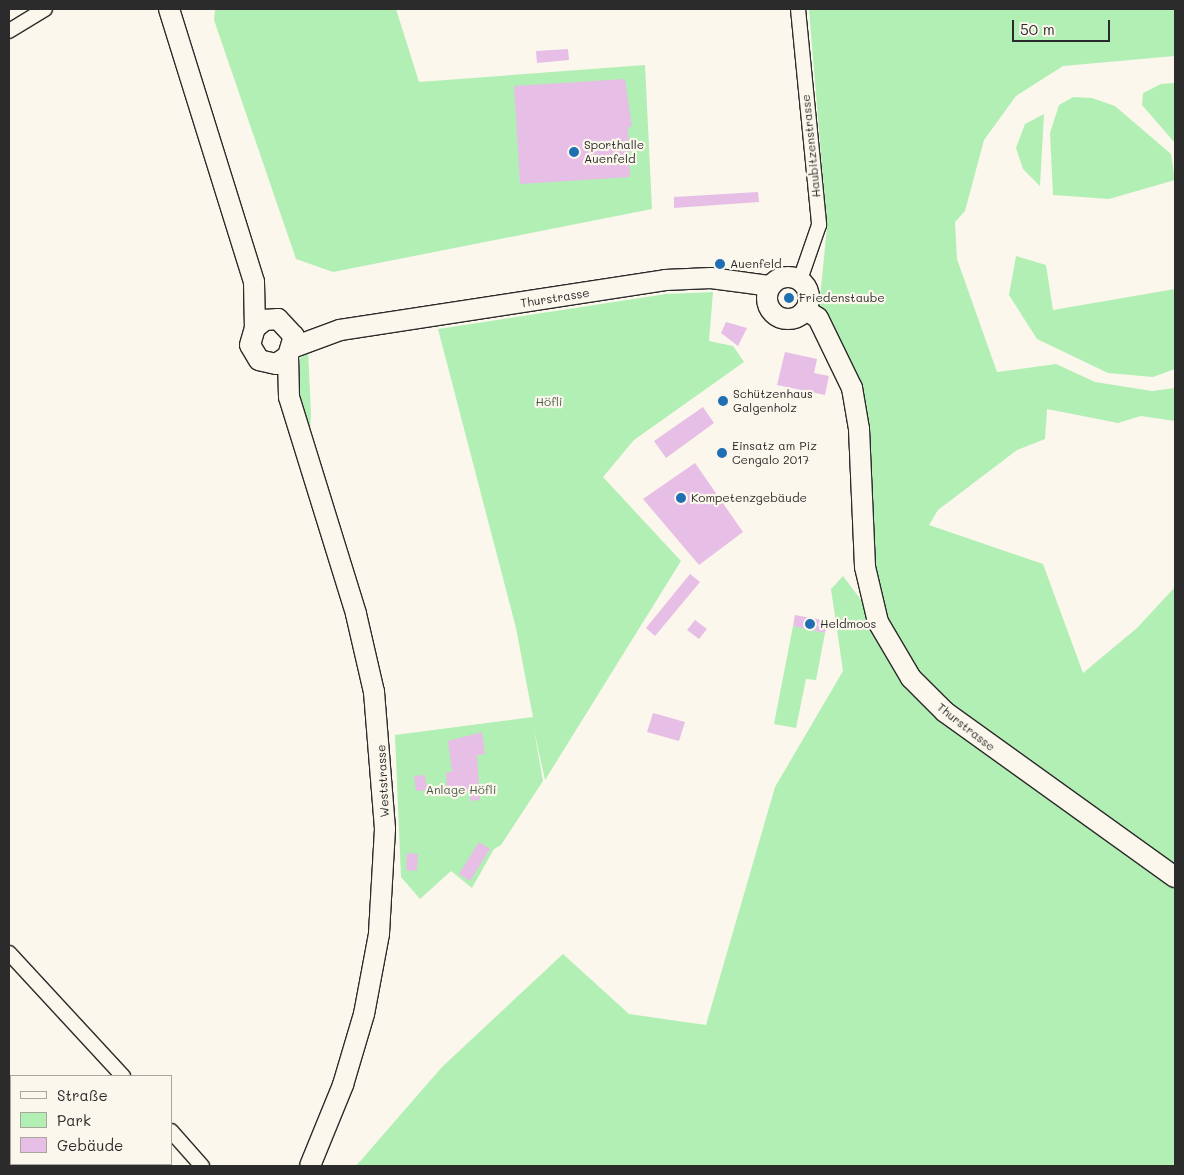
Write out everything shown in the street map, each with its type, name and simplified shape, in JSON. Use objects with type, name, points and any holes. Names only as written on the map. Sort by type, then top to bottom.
[{"type":"street","points":[[9,31],[45,9]]},
{"type":"street","points":[[169,9],[254,282],[255,328],[250,345],[264,362],[276,364],[291,351]]},
{"type":"street","name":"Haubitzenstrasse","points":[[798,9],[819,225],[800,280]]},
{"type":"street","name":"Thurstrasse","points":[[291,351],[340,330],[665,280],[711,278],[770,286],[787,277],[800,280]]},
{"type":"street","points":[[770,286],[767,303],[777,317],[790,320],[806,310],[810,298],[800,280]]},
{"type":"street","name":"Weststrasse","points":[[254,282],[283,322],[291,351],[290,397],[356,614],[374,692],[384,781],[384,880],[372,977],[354,1051],[310,1166]]},
{"type":"street","name":"Thurstrasse","points":[[806,310],[818,318],[852,388],[859,429],[865,567],[878,622],[911,678],[945,712],[1175,877]]},
{"type":"street","points":[[255,328],[265,320],[283,322]]},
{"type":"street","name":"Thurstrasse","points":[[283,322],[340,330]]},
{"type":"street","name":"Weststrasse","points":[[264,362],[290,397]]},
{"type":"street","points":[[9,953],[122,1075]]},
{"type":"street","points":[[172,1132],[202,1166]]},
{"type":"green space","points":[[215,9],[396,9],[419,82],[645,65],[652,209],[333,272],[296,259],[214,20]]},
{"type":"green space","points":[[809,9],[1175,9],[1175,56],[1063,66],[1016,96],[984,140],[965,211],[955,222],[957,259],[997,372],[1056,364],[1095,382],[1152,391],[1175,388],[1175,421],[1141,416],[1118,423],[1047,409],[1045,439],[1017,450],[938,510],[929,525],[1043,564],[1083,673],[1137,628],[1175,587],[1175,1166],[356,1166],[442,1067],[563,954],[629,1014],[706,1025],[775,787],[843,671],[831,589],[843,576],[877,621],[859,429],[818,318],[827,227]]},
{"type":"green space","points":[[1175,83],[1175,143],[1142,105],[1143,93],[1161,84]]},
{"type":"green space","points":[[1073,97],[1092,98],[1115,106],[1171,154],[1175,180],[1109,199],[1053,195],[1050,133],[1059,105]]},
{"type":"green space","points":[[1044,114],[1040,186],[1023,169],[1016,148],[1025,124]]},
{"type":"green space","points":[[1016,256],[1046,265],[1053,310],[1175,289],[1175,369],[1153,377],[1108,373],[1037,339],[1009,295]]},
{"type":"green space","name":"Höfli","points":[[713,292],[709,341],[733,346],[744,362],[634,440],[603,477],[681,561],[545,780],[534,730],[543,781],[501,845],[494,849],[472,888],[451,871],[420,899],[401,877],[395,735],[533,717],[516,628],[438,329],[666,294]]},
{"type":"green space","points":[[308,350],[310,434],[296,378],[297,362]]},
{"type":"green space","points":[[793,626],[825,633],[816,680],[806,679],[796,728],[774,724]]},
{"type":"building","points":[[568,49],[569,60],[537,63],[536,51]]},
{"type":"building","name":"Sporthalle Auenfeld","points":[[625,79],[632,127],[628,127],[630,177],[520,184],[514,86]]},
{"type":"building","points":[[758,192],[759,202],[674,208],[674,197]]},
{"type":"building","points":[[726,322],[747,328],[738,346],[721,333]]},
{"type":"building","points":[[785,352],[817,359],[814,373],[829,376],[825,395],[777,385]]},
{"type":"building","points":[[703,407],[714,423],[666,458],[654,441]]},
{"type":"building","points":[[695,463],[743,532],[699,565],[643,499]]},
{"type":"building","points":[[690,574],[700,582],[655,636],[646,628]]},
{"type":"building","name":"Heldmoos","points":[[795,615],[828,621],[825,633],[793,626]]},
{"type":"building","points":[[695,620],[707,629],[699,639],[687,630]]},
{"type":"building","points":[[653,713],[685,722],[679,741],[647,732]]},
{"type":"building","points":[[482,732],[485,754],[477,755],[480,800],[470,801],[470,791],[447,793],[446,772],[452,772],[448,741]]},
{"type":"building","points":[[425,775],[427,790],[416,791],[414,776]]},
{"type":"building","points":[[479,842],[490,849],[470,881],[459,874]]},
{"type":"building","points":[[407,853],[418,854],[417,871],[406,870]]},
{"type":"place","name":"Sporthalle Auenfeld","points":[[574,152]]},
{"type":"place","name":"Auenfeld","points":[[720,264]]},
{"type":"place","name":"Friedenstaube","points":[[789,298]]},
{"type":"place","name":"Schützenhaus Galgenholz","points":[[723,401]]},
{"type":"place","name":"Einsatz am Piz Cengalo 2017","points":[[722,453]]},
{"type":"place","name":"Kompetenzgebäude","points":[[681,498]]},
{"type":"place","name":"Heldmoos","points":[[810,624]]},
{"type":"park label","name":"Anlage Höfli","points":[[461,790]]}]
